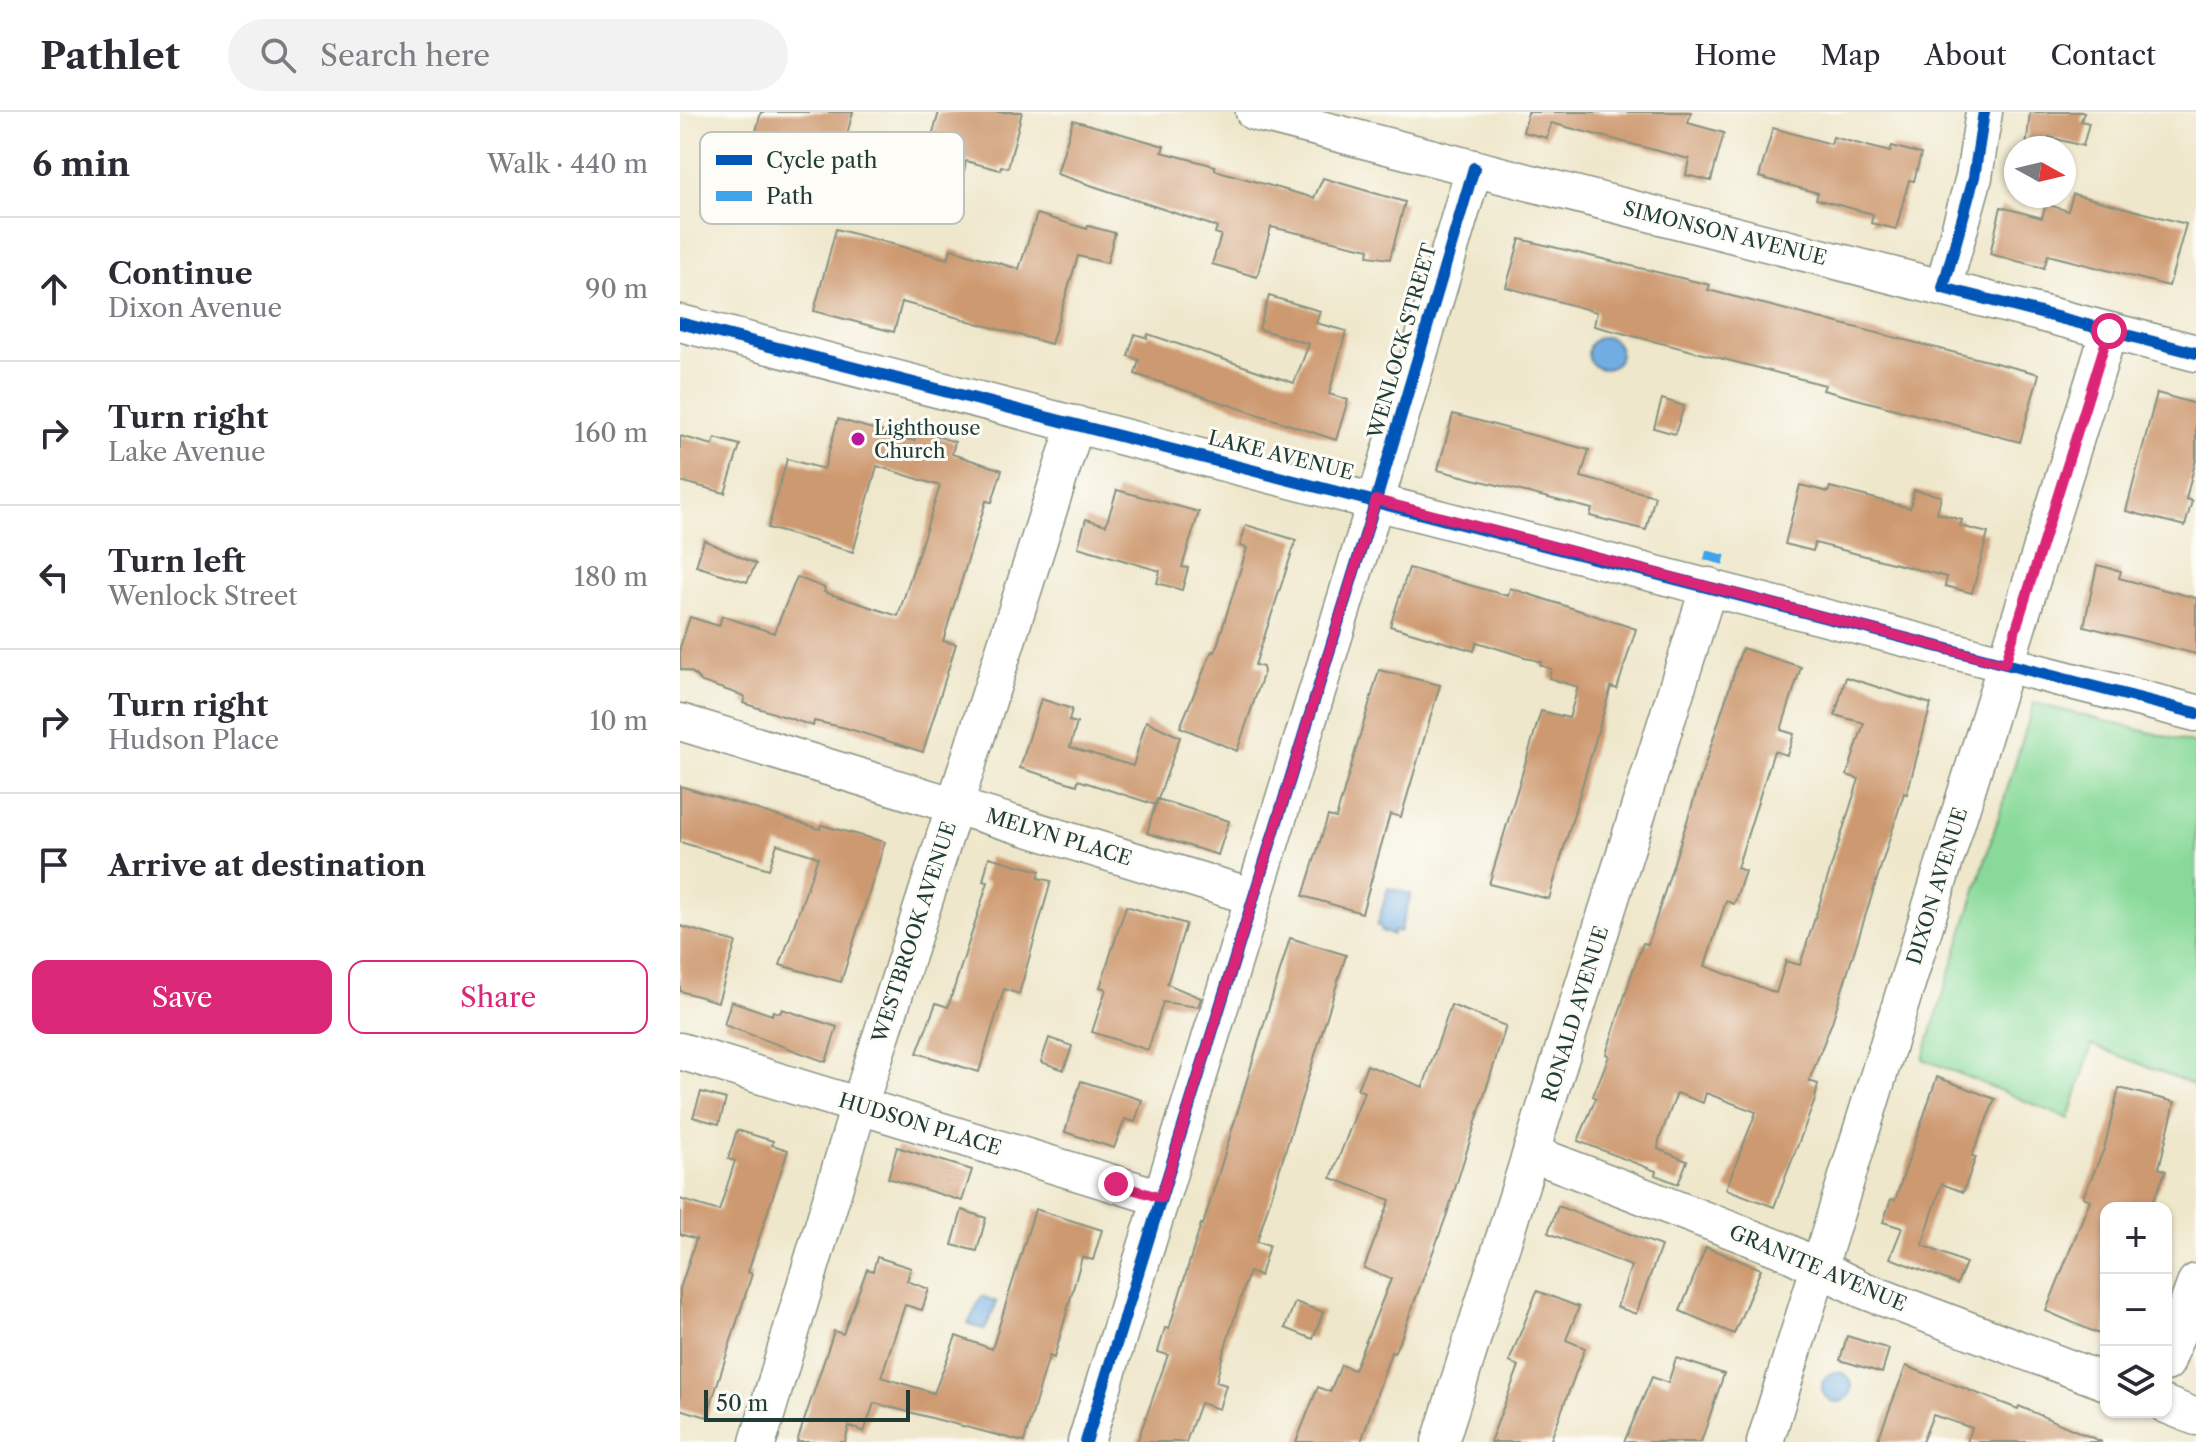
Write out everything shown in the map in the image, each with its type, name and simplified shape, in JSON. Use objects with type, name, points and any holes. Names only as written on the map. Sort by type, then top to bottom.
[{"type":"street","name":"SIMONSON AVENUE","points":[[1254,112],[2196,353]]},
{"type":"street","points":[[1943,288],[1974,177],[1984,112]]},
{"type":"street","name":"WENLOCK STREET","points":[[1086,1442],[1376,500],[1474,168]]},
{"type":"street","name":"LAKE AVENUE","points":[[680,323],[2196,713]]},
{"type":"street","name":"DIXON AVENUE","points":[[1765,1442],[2109,331]]},
{"type":"street","name":"WESTBROOK AVENUE","points":[[758,1442],[859,1106],[1076,424]]},
{"type":"street","name":"RONALD AVENUE","points":[[1440,1442],[1709,586]]},
{"type":"street","name":"MELYN PLACE","points":[[680,722],[1254,897]]},
{"type":"street","name":"HUDSON PLACE","points":[[680,1051],[1161,1198]]},
{"type":"street","name":"GRANITE AVENUE","points":[[1531,1153],[1783,1250],[1863,1290],[2100,1380]]},
{"type":"street","points":[[2172,1347],[2196,1282]]},
{"type":"street","points":[[2172,1407],[2196,1417]]},
{"type":"green space","points":[[2034,703],[2196,744],[2196,1086],[2092,1045],[2069,1119],[1923,1059]]},
{"type":"water","points":[[1604,337],[1615,342],[1620,353],[1615,364],[1604,369],[1593,364],[1588,353],[1593,342]]},
{"type":"water","points":[[1388,888],[1411,894],[1400,932],[1394,931],[1393,935],[1377,926]]},
{"type":"water","points":[[982,1296],[997,1302],[985,1330],[968,1324]]},
{"type":"water","points":[[1837,1372],[1848,1376],[1852,1387],[1848,1398],[1837,1402],[1826,1398],[1822,1387],[1826,1376]]},
{"type":"building","points":[[761,112],[853,112],[848,132],[756,132]]},
{"type":"building","points":[[939,112],[1022,112],[1008,168],[1001,166],[1000,170],[966,161],[964,171],[964,132],[933,132]]},
{"type":"building","points":[[1528,112],[1691,112],[1688,123],[1724,133],[1711,181],[1686,175],[1689,159],[1551,123],[1547,138],[1523,132]]},
{"type":"building","points":[[2030,112],[2084,112],[2081,121],[2089,123],[2083,146],[2076,144],[2076,136],[2027,136]]},
{"type":"building","points":[[1073,120],[1164,146],[1162,152],[1215,166],[1215,170],[1314,198],[1323,178],[1405,202],[1390,259],[1368,256],[1369,249],[1271,227],[1257,277],[1212,264],[1221,235],[1215,233],[1217,227],[1057,174]]},
{"type":"building","points":[[1773,128],[1831,144],[1833,137],[1890,152],[1892,146],[1921,154],[1914,181],[1909,180],[1896,229],[1871,223],[1873,214],[1816,199],[1818,193],[1759,177]]},
{"type":"building","points":[[2076,195],[2186,224],[2169,286],[2048,255],[2044,268],[1990,254],[2001,207],[2042,218],[2045,208],[2068,211],[2069,208],[2076,208]]},
{"type":"building","points":[[1037,214],[1087,229],[1088,226],[1115,233],[1107,263],[1078,256],[1051,344],[902,302],[894,332],[814,311],[836,229],[948,259],[951,249],[1019,269]]},
{"type":"building","points":[[1520,239],[1710,285],[1708,290],[2039,374],[2020,442],[1823,390],[1825,385],[1594,326],[1597,312],[1506,287]]},
{"type":"building","points":[[1269,296],[1320,311],[1316,323],[1346,331],[1329,394],[1348,400],[1336,440],[1135,374],[1139,360],[1128,356],[1135,334],[1147,338],[1148,334],[1294,383],[1309,344],[1259,329]]},
{"type":"building","points":[[2157,393],[2196,404],[2196,459],[2186,499],[2192,501],[2185,526],[2126,511]]},
{"type":"building","points":[[1662,399],[1684,406],[1675,434],[1654,428]]},
{"type":"building","points":[[1453,414],[1589,450],[1581,477],[1655,496],[1646,530],[1590,516],[1592,509],[1438,470]]},
{"type":"building","points":[[838,419],[914,441],[918,430],[955,442],[952,454],[1002,470],[992,502],[986,501],[943,641],[956,644],[923,752],[846,728],[814,721],[813,726],[743,703],[745,697],[702,682],[693,673],[680,669],[680,647],[690,617],[719,626],[722,616],[774,633],[797,577],[825,588],[824,592],[898,616],[940,486],[877,466],[853,552],[768,528],[787,459],[824,469]]},
{"type":"building","points":[[680,436],[713,445],[715,438],[740,445],[725,493],[680,481]]},
{"type":"building","points":[[1800,485],[1828,492],[1830,487],[1910,508],[1914,490],[1941,496],[1937,513],[1962,520],[1960,526],[1988,533],[1972,593],[1945,586],[1947,577],[1815,543],[1813,551],[1785,544]]},
{"type":"building","points":[[1117,490],[1199,512],[1182,567],[1188,568],[1182,590],[1157,583],[1160,571],[1078,547],[1086,519],[1106,525]]},
{"type":"building","points":[[1246,525],[1296,540],[1255,665],[1263,667],[1264,672],[1237,751],[1180,727],[1212,651],[1215,652],[1247,548],[1240,546]]},
{"type":"building","points":[[704,540],[756,564],[747,582],[696,566]]},
{"type":"building","points":[[2097,565],[2121,571],[2119,578],[2196,598],[2196,654],[2084,626]]},
{"type":"building","points":[[1409,568],[1508,596],[1510,588],[1636,629],[1617,689],[1611,687],[1549,899],[1489,884],[1541,711],[1569,718],[1578,687],[1549,678],[1551,669],[1540,665],[1541,662],[1477,642],[1474,651],[1390,626]]},
{"type":"building","points":[[1742,648],[1801,667],[1781,730],[1794,734],[1787,755],[1774,751],[1737,868],[1745,871],[1734,904],[1726,901],[1705,966],[1776,993],[1786,961],[1800,965],[1859,779],[1847,775],[1864,723],[1835,715],[1846,677],[1931,704],[1907,794],[1904,793],[1832,1022],[1809,1081],[1818,1084],[1815,1100],[1774,1207],[1726,1189],[1756,1112],[1706,1093],[1703,1103],[1677,1093],[1659,1140],[1658,1149],[1687,1161],[1678,1184],[1655,1175],[1656,1171],[1578,1141],[1596,1098],[1593,1096],[1609,1056],[1606,1054],[1633,970],[1643,943],[1648,944]]},
{"type":"building","points":[[1379,670],[1440,685],[1401,817],[1390,814],[1362,913],[1303,896],[1328,816],[1336,818]]},
{"type":"building","points":[[1041,699],[1072,709],[1069,721],[1077,723],[1070,747],[1133,766],[1146,721],[1180,737],[1156,805],[1078,780],[1077,785],[1020,768]]},
{"type":"building","points":[[680,786],[820,829],[821,825],[885,842],[841,982],[780,965],[818,857],[777,844],[769,869],[680,842]]},
{"type":"building","points":[[1157,799],[1229,821],[1218,855],[1147,833]]},
{"type":"building","points":[[989,857],[1040,871],[1038,878],[1051,881],[1019,994],[1004,989],[979,1072],[917,1053],[936,1003],[948,1007],[988,882],[983,881]]},
{"type":"building","points":[[1126,906],[1186,924],[1167,984],[1201,998],[1198,1007],[1163,1002],[1148,1050],[1092,1032],[1106,989],[1100,987]]},
{"type":"building","points":[[680,926],[736,942],[718,1002],[680,991]]},
{"type":"building","points":[[1290,938],[1346,955],[1257,1242],[1269,1245],[1260,1276],[1249,1272],[1223,1354],[1216,1382],[1226,1385],[1219,1409],[1200,1403],[1186,1442],[1137,1442],[1168,1355],[1158,1352],[1165,1328],[1169,1329],[1203,1225]]},
{"type":"building","points":[[731,1001],[772,1015],[773,1011],[780,1013],[782,1009],[837,1027],[826,1062],[724,1025]]},
{"type":"building","points":[[1451,1005],[1506,1026],[1447,1214],[1401,1338],[1394,1353],[1391,1352],[1361,1442],[1296,1442],[1318,1387],[1330,1392],[1341,1365],[1354,1370],[1391,1279],[1364,1268],[1390,1200],[1331,1178],[1364,1092],[1357,1089],[1367,1065],[1423,1087]]},
{"type":"building","points":[[1049,1038],[1072,1046],[1064,1070],[1041,1062]]},
{"type":"building","points":[[1937,1077],[1995,1099],[1972,1156],[1976,1157],[1963,1192],[1942,1184],[1922,1245],[1966,1263],[1957,1284],[1890,1258],[1902,1228],[1883,1222],[1891,1199],[1895,1200]]},
{"type":"building","points":[[1081,1081],[1142,1100],[1135,1122],[1125,1119],[1114,1148],[1065,1132]]},
{"type":"building","points":[[2119,1088],[2175,1102],[2159,1168],[2166,1171],[2153,1202],[2100,1202],[2100,1334],[2046,1311],[2090,1200],[2083,1197],[2104,1149]]},
{"type":"building","points":[[701,1092],[726,1099],[719,1124],[693,1117]]},
{"type":"building","points":[[737,1130],[773,1141],[772,1145],[788,1150],[748,1272],[752,1274],[707,1417],[680,1409],[680,1289],[696,1239],[680,1234],[680,1199],[719,1211],[735,1161],[728,1159]]},
{"type":"building","points":[[897,1147],[972,1170],[962,1201],[888,1178]]},
{"type":"building","points":[[1558,1206],[1661,1246],[1636,1314],[1617,1307],[1631,1266],[1548,1233]]},
{"type":"building","points":[[1035,1209],[1102,1230],[1093,1260],[1082,1257],[1054,1358],[1049,1356],[1024,1442],[874,1403],[864,1432],[849,1426],[845,1442],[797,1442],[834,1331],[843,1334],[867,1269],[873,1271],[877,1257],[911,1268],[907,1281],[929,1289],[922,1310],[905,1305],[881,1377],[934,1393],[956,1336],[992,1349]]},
{"type":"building","points":[[962,1210],[986,1218],[977,1251],[952,1245]]},
{"type":"building","points":[[1706,1247],[1761,1269],[1734,1334],[1680,1311]]},
{"type":"building","points":[[1537,1291],[1579,1307],[1566,1340],[1585,1348],[1550,1442],[1490,1442],[1519,1366],[1509,1362]]},
{"type":"building","points":[[1295,1302],[1323,1312],[1313,1339],[1285,1328]]},
{"type":"building","points":[[1847,1336],[1889,1349],[1882,1373],[1840,1360]]},
{"type":"building","points":[[1676,1358],[1724,1374],[1701,1442],[1624,1442],[1652,1377],[1668,1383]]},
{"type":"building","points":[[1906,1366],[2018,1409],[2019,1406],[2102,1442],[1967,1442],[1972,1428],[1933,1415],[1922,1442],[1877,1442]]},
{"type":"marked path","points":[[1705,555],[1725,560]]},
{"type":"cycle path","points":[[1984,112],[1974,177],[1943,288],[2196,353]]},
{"type":"cycle path","points":[[1086,1442],[1376,500],[1474,168]]},
{"type":"cycle path","points":[[680,323],[2196,713]]},
{"type":"place","name":"Lighthouse Church","points":[[858,439]]},
{"type":"route","points":[[1116,1184],[1161,1198],[1376,500],[2005,664],[2109,331]]}]
